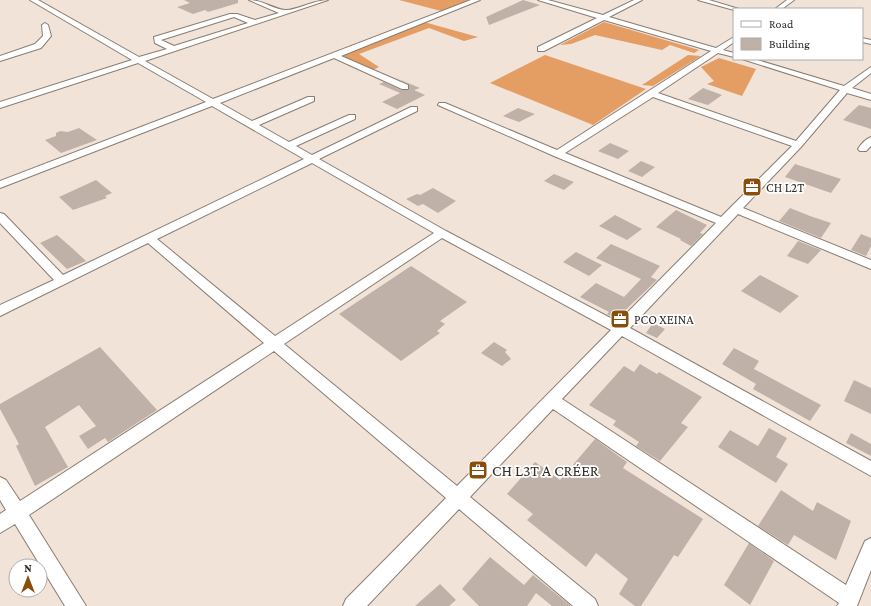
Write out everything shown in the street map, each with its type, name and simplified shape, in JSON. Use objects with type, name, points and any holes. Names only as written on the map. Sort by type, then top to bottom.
[{"type":"street","points":[[33,0],[442,233],[620,329],[871,469]]},
{"type":"street","points":[[252,0],[286,13]]},
{"type":"street","points":[[0,105],[325,0]]},
{"type":"street","points":[[0,186],[477,0]]},
{"type":"street","points":[[541,0],[733,55]]},
{"type":"street","points":[[540,48],[639,0]]},
{"type":"street","points":[[701,0],[739,8]]},
{"type":"street","points":[[731,0],[739,8]]},
{"type":"street","points":[[779,8],[791,0]]},
{"type":"street","points":[[174,49],[158,41],[157,39],[235,15],[255,23]]},
{"type":"street","points":[[0,59],[38,46],[47,36],[45,25]]},
{"type":"street","points":[[558,154],[733,40]]},
{"type":"street","points":[[333,55],[405,87]]},
{"type":"street","points":[[749,60],[871,97]]},
{"type":"street","points":[[352,606],[798,145],[846,89],[869,74]]},
{"type":"street","points":[[652,94],[798,145]]},
{"type":"street","points":[[253,124],[310,99]]},
{"type":"street","points":[[442,105],[723,222]]},
{"type":"street","points":[[0,311],[414,109]]},
{"type":"street","points":[[289,145],[352,117]]},
{"type":"street","points":[[863,149],[871,140]]},
{"type":"street","points":[[736,209],[871,265]]},
{"type":"street","points":[[0,216],[62,281]]},
{"type":"street","points":[[0,524],[442,233]]},
{"type":"street","points":[[150,239],[588,606]]},
{"type":"street","points":[[551,400],[848,603],[871,548]]},
{"type":"street","points":[[0,485],[76,606]]},
{"type":"shaded area","points":[[399,0],[476,0],[445,12]]},
{"type":"shaded area","points":[[424,22],[478,37],[464,41],[429,28],[359,54],[379,67],[371,71],[340,55]]},
{"type":"shaded area","points":[[604,22],[699,50],[694,53],[670,45],[662,50],[595,35],[571,44],[560,45]]},
{"type":"shaded area","points":[[545,55],[646,89],[593,125],[490,83]]},
{"type":"shaded area","points":[[688,55],[701,56],[653,86],[642,85]]},
{"type":"shaded area","points":[[719,58],[756,69],[742,96],[707,84],[714,81],[701,67]]},
{"type":"building","points":[[184,0],[238,0],[238,3],[208,12],[205,10],[193,14],[177,7],[190,3]]},
{"type":"building","points":[[523,0],[540,5],[489,25],[486,17]]},
{"type":"building","points":[[394,77],[420,88],[414,90],[425,95],[397,109],[382,102],[400,93],[379,84],[384,82],[401,90],[409,90],[409,84]]},
{"type":"building","points":[[703,88],[722,95],[708,105],[688,99]]},
{"type":"building","points":[[859,105],[871,108],[871,129],[843,120]]},
{"type":"building","points":[[518,108],[535,114],[519,122],[503,116]]},
{"type":"building","points":[[79,128],[97,140],[61,153],[45,140],[56,136],[56,133],[60,131],[68,132]]},
{"type":"building","points":[[610,143],[629,151],[618,159],[598,151]]},
{"type":"building","points":[[641,161],[655,167],[642,177],[628,171]]},
{"type":"building","points":[[795,164],[841,179],[831,193],[785,177]]},
{"type":"building","points":[[554,174],[574,182],[564,190],[544,181]]},
{"type":"building","points":[[96,180],[112,193],[105,196],[107,198],[73,210],[59,197]]},
{"type":"building","points":[[433,188],[456,201],[438,213],[423,204],[418,206],[406,199],[417,194],[420,195]]},
{"type":"building","points":[[790,208],[831,223],[821,238],[779,221]]},
{"type":"building","points":[[676,210],[707,225],[700,233],[703,234],[691,246],[680,240],[681,239],[656,227]]},
{"type":"building","points":[[615,215],[642,229],[627,240],[599,226]]},
{"type":"building","points":[[861,234],[871,238],[871,246],[866,256],[851,250]]},
{"type":"building","points":[[57,235],[86,261],[67,269],[40,243]]},
{"type":"building","points":[[798,241],[821,250],[808,264],[787,256]]},
{"type":"building","points":[[611,244],[660,266],[651,277],[657,280],[616,319],[607,314],[609,312],[580,297],[596,283],[624,297],[641,279],[596,258]]},
{"type":"building","points":[[576,252],[602,265],[589,276],[563,262]]},
{"type":"building","points":[[411,266],[467,302],[440,321],[445,324],[437,331],[440,333],[401,361],[339,314]]},
{"type":"building","points":[[760,275],[799,296],[780,313],[741,291]]},
{"type":"building","points":[[653,323],[665,329],[657,338],[646,333]]},
{"type":"building","points":[[494,342],[507,350],[505,352],[511,359],[502,366],[481,353]]},
{"type":"building","points":[[100,347],[157,410],[108,442],[105,438],[88,449],[79,436],[96,426],[79,405],[45,427],[68,467],[35,486],[16,446],[19,444],[0,409],[0,404]]},
{"type":"building","points":[[734,348],[759,361],[754,369],[821,405],[810,421],[753,389],[756,384],[722,364]]},
{"type":"building","points":[[640,364],[657,374],[659,372],[702,397],[681,423],[688,427],[660,461],[636,446],[639,442],[613,425],[616,421],[589,405],[624,366],[634,372]]},
{"type":"building","points":[[854,380],[871,388],[871,414],[844,401]]},
{"type":"building","points":[[769,428],[787,438],[776,457],[788,464],[776,483],[718,447],[730,430],[758,446]]},
{"type":"building","points":[[851,433],[871,444],[871,456],[846,443]]},
{"type":"building","points":[[595,439],[627,462],[623,468],[703,519],[678,557],[674,555],[641,606],[635,606],[619,594],[628,579],[596,553],[586,567],[527,520],[533,514],[507,494],[535,462],[560,480]]},
{"type":"building","points":[[781,490],[813,511],[817,502],[851,521],[836,560],[794,535],[788,545],[758,526]]},
{"type":"building","points":[[749,543],[774,561],[750,605],[724,585]]},
{"type":"building","points":[[490,557],[524,585],[533,575],[571,606],[552,606],[536,593],[527,606],[479,606],[462,589]]},
{"type":"building","points":[[440,584],[456,600],[449,606],[415,606]]},
{"type":"place","name":"CH L2T","points":[[752,187]]},
{"type":"place","name":"PCO XEINA","points":[[620,319]]},
{"type":"place","name":"CH L3T A CRÉER","points":[[478,470]]}]
